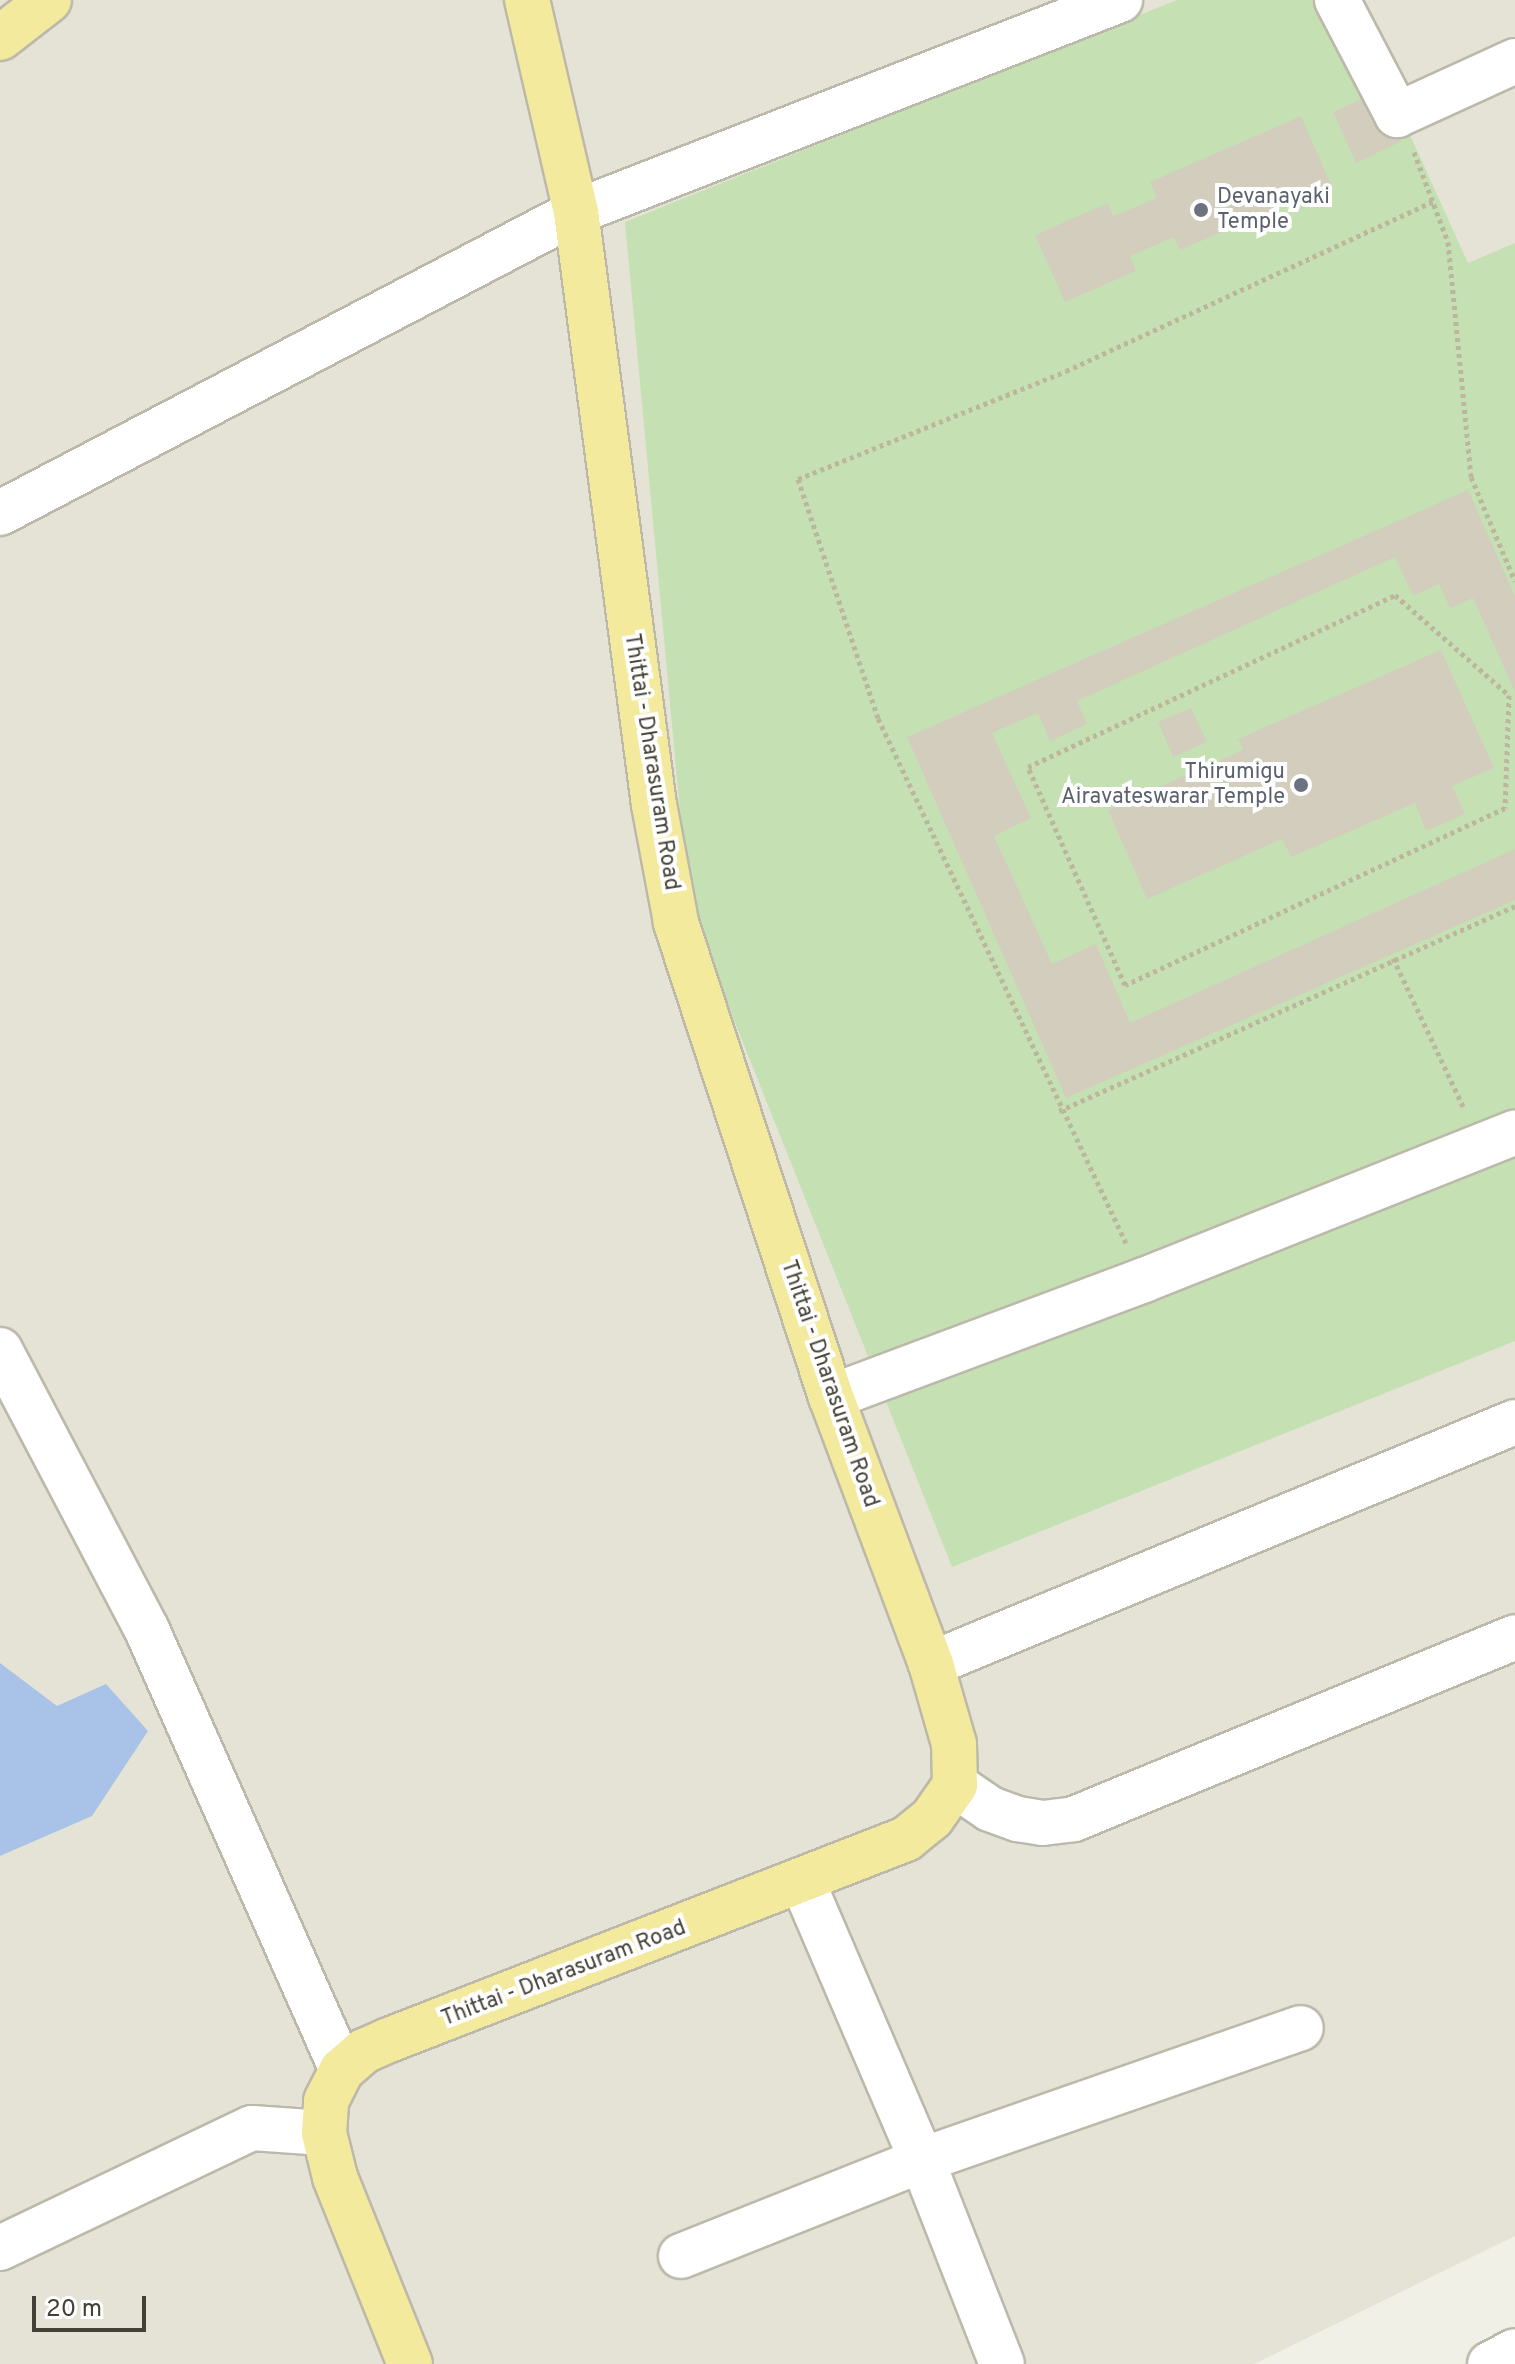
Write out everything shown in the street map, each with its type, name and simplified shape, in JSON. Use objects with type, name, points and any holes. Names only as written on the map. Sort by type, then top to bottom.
[{"type":"main road","points":[[0,38],[49,0]]},
{"type":"main road","name":"Thittai - Dharasuram Road","points":[[410,2364],[335,2177],[324,2133],[326,2101],[342,2070],[364,2051],[389,2040],[803,1883],[906,1839],[932,1818],[955,1785],[954,1744],[931,1664],[831,1397],[676,922],[654,805],[576,212],[527,0]]},
{"type":"street","points":[[0,513],[576,212],[1120,0]]},
{"type":"street","points":[[1337,0],[1397,115],[1515,61]]},
{"type":"street","points":[[831,1397],[1144,1280],[1498,1138]]},
{"type":"street","points":[[0,1350],[147,1630],[342,2070]]},
{"type":"street","points":[[931,1664],[1515,1422]]},
{"type":"street","points":[[955,1785],[990,1809],[1018,1819],[1043,1823],[1074,1819],[1515,1637]]},
{"type":"street","points":[[803,1883],[922,2160],[1002,2364]]},
{"type":"street","points":[[681,2256],[922,2160],[1301,2028]]},
{"type":"street","points":[[0,2248],[252,2128],[324,2133]]},
{"type":"street","points":[[1490,2364],[1515,2351]]},
{"type":"path","points":[[1397,115],[1436,200],[1448,242],[1471,477],[1515,581]]},
{"type":"path","points":[[1144,1280],[1059,1111],[878,718],[798,479],[1066,371],[1436,200]]},
{"type":"path","points":[[1395,595],[1509,695],[1505,808],[1125,985],[1028,767],[1395,595]]},
{"type":"path","points":[[1059,1111],[1393,958],[1515,906]]},
{"type":"path","points":[[1393,958],[1498,1138]]},
{"type":"shaded area","points":[[0,0],[1515,0],[1515,2236],[1254,2364],[0,2364]]},
{"type":"green space","points":[[1177,0],[1349,0],[1468,263],[1515,243],[1515,1341],[952,1567],[689,907],[625,222]]},
{"type":"water","points":[[0,1663],[57,1706],[106,1684],[148,1731],[92,1816],[0,1856]]},
{"type":"building","points":[[1379,91],[1402,141],[1356,163],[1333,112]]},
{"type":"building","name":"Devanayaki Temple","points":[[1301,116],[1331,185],[1180,250],[1174,237],[1130,256],[1136,271],[1065,302],[1035,235],[1108,203],[1113,216],[1157,198],[1150,182]]},
{"type":"building","name":"Thirumigu Airavateswarar Temple","points":[[1468,490],[1515,596],[1515,692],[1473,598],[1450,608],[1439,584],[1413,596],[1395,557],[1077,701],[1087,724],[1050,741],[1038,713],[992,733],[1031,818],[994,836],[1052,964],[1096,944],[1130,1023],[1515,849],[1515,900],[1066,1098],[907,737]]},
{"type":"building","name":"Thirumigu Airavateswarar Temple","points":[[1441,650],[1494,768],[1452,786],[1465,814],[1426,831],[1415,803],[1291,857],[1282,839],[1147,899],[1108,810],[1243,750],[1238,739]]},
{"type":"building","name":"Thirumigu Airavateswarar Temple","points":[[1191,708],[1207,742],[1173,757],[1158,722]]},
{"type":"place","name":"Devanayaki Temple","points":[[1201,210]]},
{"type":"place","name":"Thirumigu Airavateswarar Temple","points":[[1301,785]]}]
